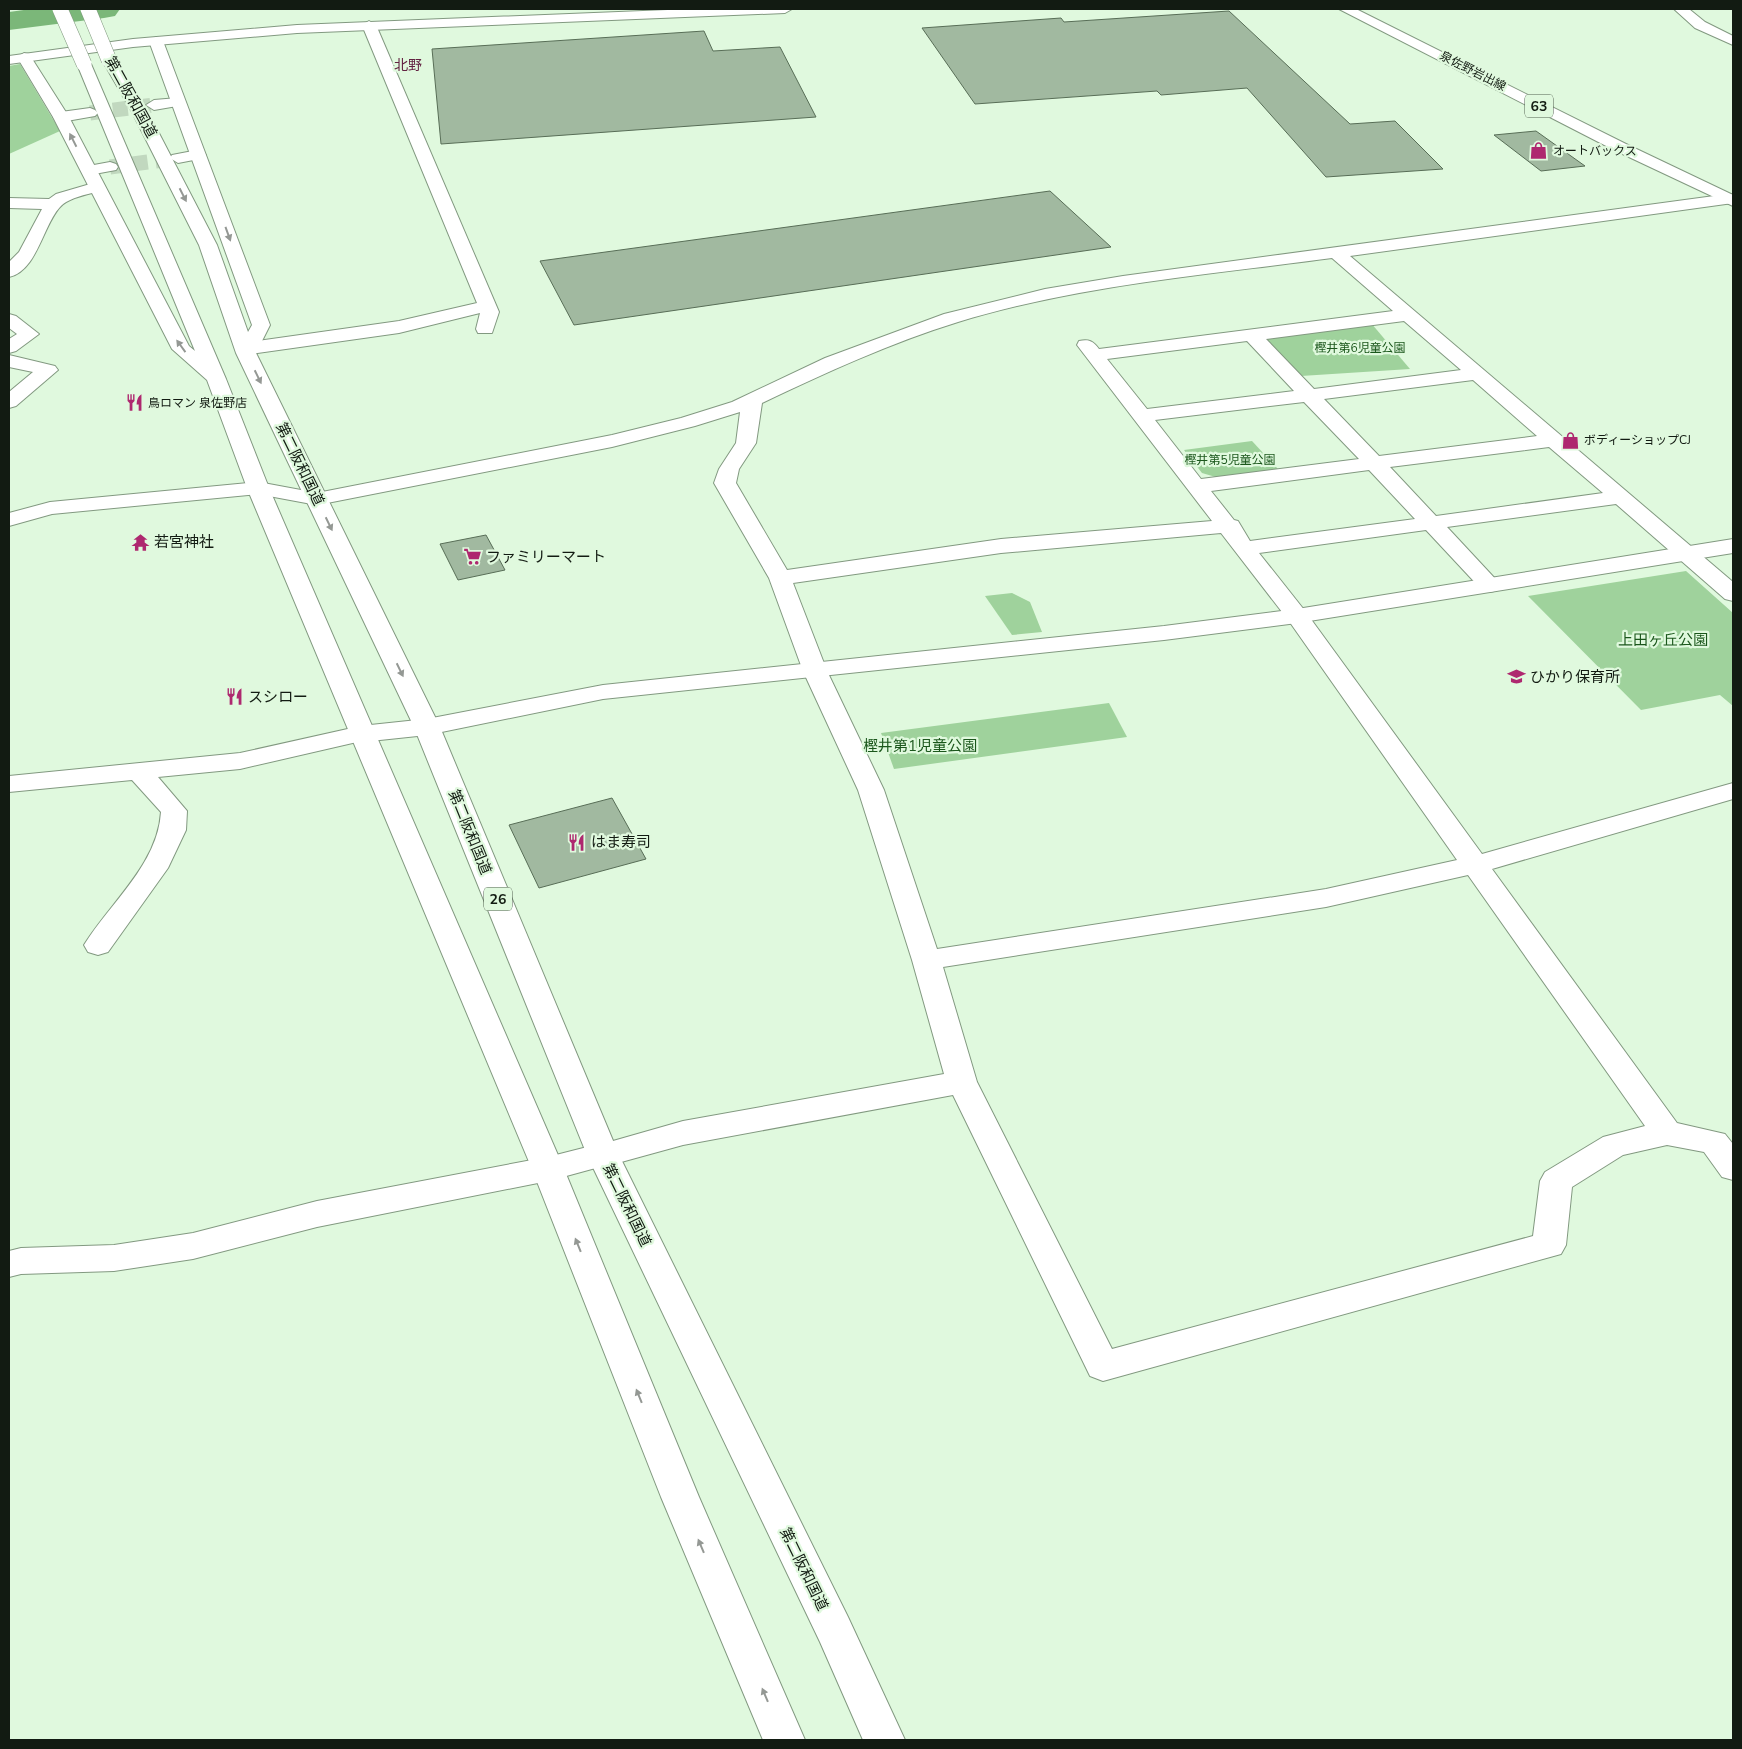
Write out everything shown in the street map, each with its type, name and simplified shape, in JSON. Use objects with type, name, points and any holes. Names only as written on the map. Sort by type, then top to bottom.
[{"type":"main road","name":"第二阪和国道","points":[[60,9],[96,62],[140,112],[208,245],[248,351],[427,727],[603,1155],[834,1630],[884,1740]]},
{"type":"main road","name":"第二阪和国道","points":[[88,9],[96,62],[258,488],[361,734],[548,1168],[680,1497],[784,1740]]},
{"type":"main road","points":[[216,379],[181,349],[61,117],[17,59],[156,41],[297,29],[784,9]]},
{"type":"main road","name":"泉佐野岩出線","points":[[1346,9],[1620,147],[1731,200]]},
{"type":"main road","points":[[1681,9],[1700,25],[1733,41]]},
{"type":"main road","points":[[369,25],[427,167],[490,312],[486,329]]},
{"type":"main road","points":[[156,41],[261,325],[248,351]]},
{"type":"main road","points":[[154,105],[178,102]]},
{"type":"main road","points":[[61,117],[90,114]]},
{"type":"main road","points":[[178,158],[198,155]]},
{"type":"main road","points":[[89,170],[110,167]]},
{"type":"main road","points":[[9,272],[26,254],[53,204],[62,198],[97,187]]},
{"type":"main road","points":[[9,520],[50,508],[258,488],[317,499],[612,440],[688,422],[752,400],[832,362],[952,318],[1045,294],[1124,281],[1335,252],[1731,200]]},
{"type":"main road","points":[[9,204],[53,204]]},
{"type":"main road","points":[[1335,252],[1733,594]]},
{"type":"main road","points":[[9,254],[26,254]]},
{"type":"main road","points":[[248,351],[399,327],[487,306]]},
{"type":"main road","points":[[1408,315],[1252,335],[1090,350],[1230,526],[1298,616],[1667,1133]]},
{"type":"main road","points":[[9,320],[30,334],[9,347]]},
{"type":"main road","points":[[1252,335],[1307,395],[1490,585]]},
{"type":"main road","points":[[9,360],[48,370],[9,402]]},
{"type":"main road","points":[[1142,416],[1477,374]]},
{"type":"main road","points":[[752,400],[746,442],[728,469],[725,483],[780,578],[815,671],[871,790],[926,960],[962,1082],[1103,1366],[1549,1245],[1556,1181],[1614,1145],[1667,1133],[1714,1142],[1733,1168]]},
{"type":"main road","points":[[1198,486],[1554,440]]},
{"type":"main road","points":[[1246,548],[1621,497]]},
{"type":"main road","points":[[780,578],[1001,546],[1230,526]]},
{"type":"main road","points":[[9,784],[240,761],[361,734],[427,727],[603,692],[1154,634],[1298,616],[1733,546]]},
{"type":"main road","points":[[98,945],[154,868],[173,830],[174,811],[138,771]]},
{"type":"main road","points":[[926,960],[1326,898],[1475,866],[1733,791]]},
{"type":"main road","points":[[9,1264],[21,1261],[114,1258],[193,1246],[318,1214],[548,1168],[683,1133],[962,1082]]},
{"type":"green space","points":[[20,64],[60,131],[9,154],[9,66]]},
{"type":"green space","name":"樫井第6児童公園","points":[[1371,323],[1410,369],[1301,376],[1261,337]]},
{"type":"green space","name":"樫井第5児童公園","points":[[1252,441],[1278,469],[1219,478],[1202,473],[1184,450]]},
{"type":"green space","name":"上田ヶ丘公園","points":[[1686,571],[1733,613],[1733,706],[1720,695],[1641,710],[1528,596]]},
{"type":"green space","points":[[1012,593],[1030,602],[1042,632],[1012,635],[985,596]]},
{"type":"green space","name":"樫井第1児童公園","points":[[1109,703],[1127,737],[894,769],[881,733]]},
{"type":"building","points":[[1229,11],[1350,124],[1395,121],[1443,169],[1326,177],[1247,88],[1161,95],[1157,91],[975,104],[922,28],[1061,18],[1064,22]]},
{"type":"building","points":[[704,31],[713,51],[780,47],[816,117],[441,144],[432,49]]},
{"type":"building","name":"オートバックス","points":[[1536,131],[1585,166],[1541,171],[1494,135]]},
{"type":"building","points":[[1050,191],[1111,247],[574,325],[540,261]]},
{"type":"building","name":"ファミリーマート","points":[[486,535],[505,570],[458,580],[440,544]]},
{"type":"building","name":"はま寿司","points":[[612,798],[646,859],[539,888],[509,825]]},
{"type":"waterway","points":[[9,21],[104,9]]},
{"type":"tunnel","points":[[90,113],[154,105]]},
{"type":"tunnel","points":[[110,167],[178,158]]},
{"type":"place","name":"オートバックス","points":[[1539,151]]},
{"type":"place","name":"鳥ロマン 泉佐野店","points":[[134,403]]},
{"type":"place","name":"ボディーショップCJ","points":[[1570,440]]},
{"type":"place","name":"若宮神社","points":[[140,542]]},
{"type":"place","name":"ファミリーマート","points":[[472,557]]},
{"type":"place","name":"ひかり保育所","points":[[1516,677]]},
{"type":"place","name":"スシロー","points":[[234,697]]},
{"type":"place","name":"はま寿司","points":[[577,842]]},
{"type":"district","name":"北野","points":[[408,65]]}]
